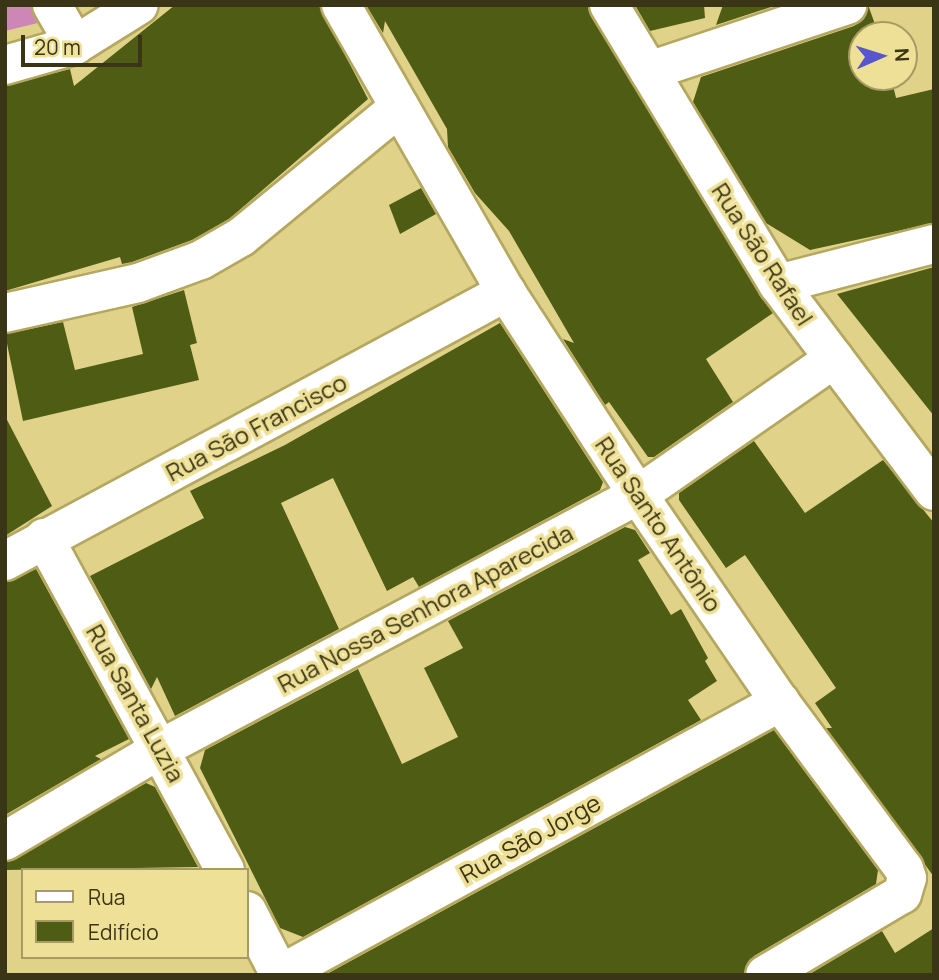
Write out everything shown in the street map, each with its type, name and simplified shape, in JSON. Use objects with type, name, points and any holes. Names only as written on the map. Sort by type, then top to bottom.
[{"type":"street","points":[[52,5],[75,44]]},
{"type":"street","points":[[5,65],[75,44],[139,5]]},
{"type":"street","name":"Rua Santo Antônio","points":[[341,5],[506,292],[638,495],[780,702],[907,878],[902,894],[765,975]]},
{"type":"street","name":"Rua São Rafael","points":[[609,5],[778,284],[934,491]]},
{"type":"street","points":[[649,71],[847,5]]},
{"type":"street","points":[[5,313],[138,283],[201,260],[242,237],[399,107]]},
{"type":"street","points":[[778,284],[934,244]]},
{"type":"street","name":"Rua São Francisco","points":[[5,561],[506,292]]},
{"type":"street","name":"Rua Nossa Senhora Aparecida","points":[[5,841],[162,748],[638,495],[834,359]]},
{"type":"street","name":"Rua Santa Luzia","points":[[44,538],[162,748],[224,868]]},
{"type":"street","name":"Rua São Jorge","points":[[280,975],[780,702]]},
{"type":"street","points":[[248,913],[280,975]]},
{"type":"shaded area","points":[[5,5],[34,5],[42,22],[5,31]]},
{"type":"building","points":[[175,5],[319,5],[368,99],[229,219],[192,240],[132,262],[122,264],[120,257],[5,291],[5,86],[70,69],[74,86]]},
{"type":"building","points":[[366,5],[587,5],[773,313],[706,359],[733,402],[654,457],[648,457],[609,402],[605,405],[563,339],[574,343],[509,231],[475,193],[448,147],[447,129],[385,21],[383,33]]},
{"type":"building","points":[[635,5],[704,5],[705,18],[650,31]]},
{"type":"building","points":[[723,5],[777,5],[716,25]]},
{"type":"building","points":[[868,5],[874,21],[861,21]]},
{"type":"building","points":[[848,28],[848,91],[894,91],[896,98],[934,89],[934,223],[810,250],[766,223],[693,102],[701,77]]},
{"type":"building","points":[[421,188],[436,214],[400,234],[389,205]]},
{"type":"building","points":[[934,267],[934,416],[837,294]]},
{"type":"building","points":[[184,290],[197,343],[190,345],[199,380],[23,421],[5,334],[63,322],[75,370],[143,354],[132,307]]},
{"type":"building","points":[[500,323],[603,482],[600,490],[419,587],[413,577],[387,591],[333,478],[281,503],[339,629],[175,716],[157,677],[151,689],[90,576],[204,518],[190,491],[285,445]]},
{"type":"building","points":[[5,416],[52,506],[5,536]]},
{"type":"building","points":[[754,441],[805,513],[883,460],[934,523],[934,877],[826,728],[832,728],[815,703],[836,688],[745,555],[726,568],[679,500],[679,493]]},
{"type":"building","points":[[625,527],[635,530],[650,553],[638,560],[671,615],[681,609],[708,658],[705,661],[717,681],[688,700],[701,720],[303,937],[280,928],[200,768],[205,750],[358,669],[402,764],[458,737],[424,668],[463,648],[448,621]]},
{"type":"building","points":[[36,569],[129,739],[95,756],[101,759],[5,815],[5,583]]},
{"type":"building","points":[[774,730],[878,870],[876,884],[754,956],[743,975],[325,975]]},
{"type":"building","points":[[146,783],[155,787],[198,867],[5,870],[5,863]]},
{"type":"building","points":[[934,928],[934,975],[808,975],[882,931],[895,953]]}]
